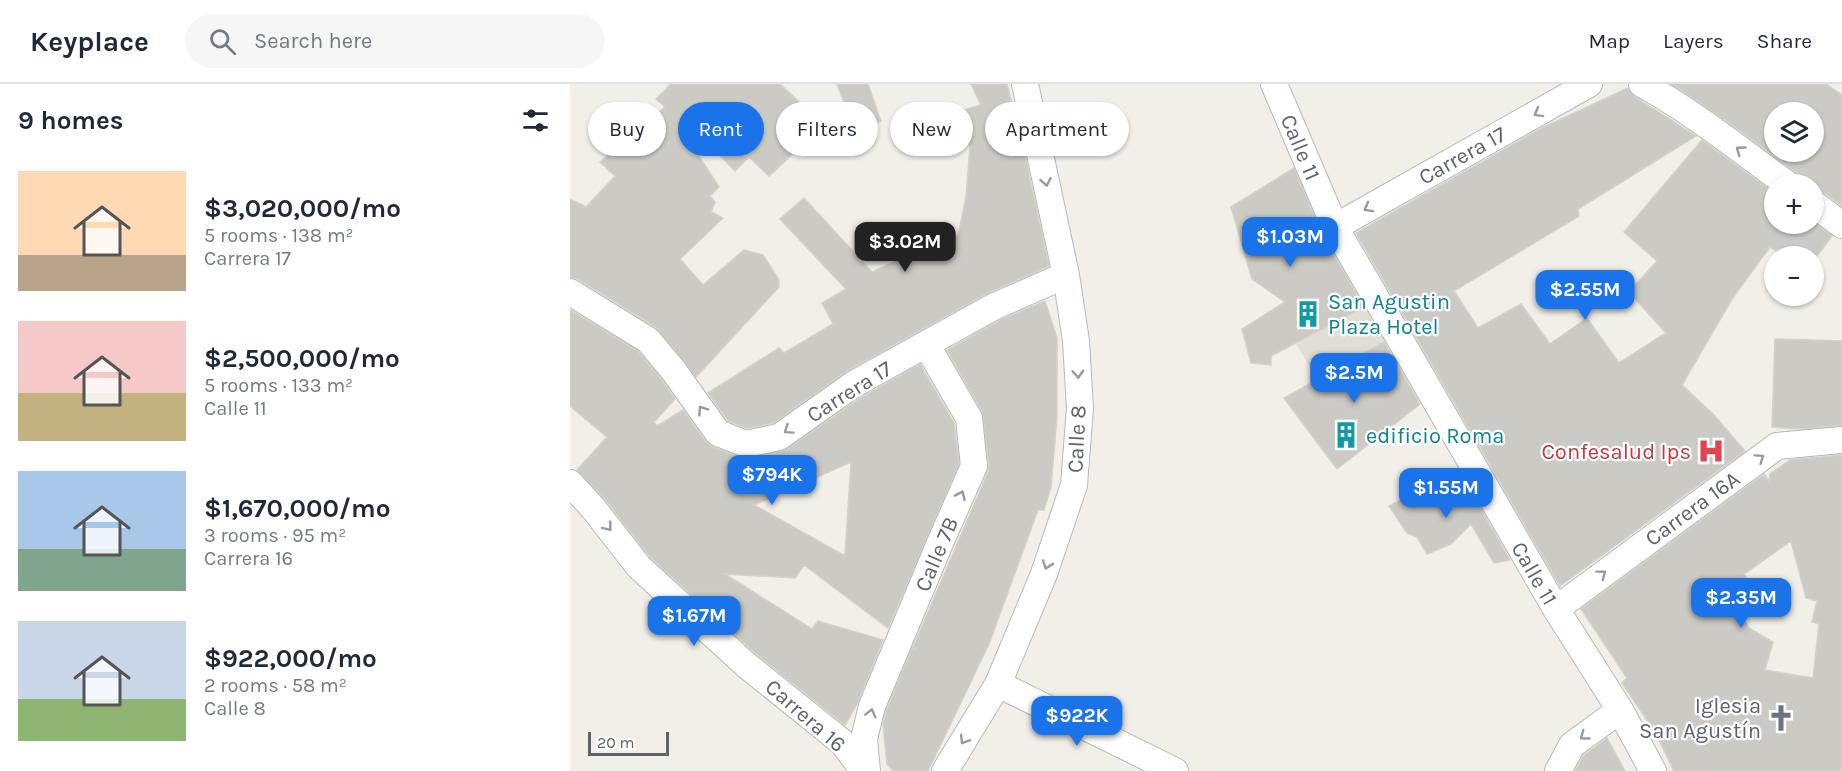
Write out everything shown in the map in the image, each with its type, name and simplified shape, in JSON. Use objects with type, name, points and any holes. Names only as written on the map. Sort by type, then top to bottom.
[{"type":"street","name":"Calle 8","points":[[945,771],[998,684],[1044,574],[1074,485],[1080,408],[1076,341],[1066,275],[1025,84]]},
{"type":"street","name":"Calle 11","points":[[1274,84],[1335,227],[1556,609],[1620,711],[1653,771]]},
{"type":"street","name":"Carrera 17","points":[[1335,227],[1589,84]]},
{"type":"street","points":[[1642,84],[1736,146],[1774,174]]},
{"type":"street","points":[[1824,212],[1842,225]]},
{"type":"street","name":"Carrera 17","points":[[570,292],[648,340],[673,370],[718,433],[746,444],[779,437],[854,384],[995,306],[1066,275]]},
{"type":"street","name":"Calle 7B","points":[[866,771],[864,739],[872,706],[974,466],[969,417],[926,344]]},
{"type":"street","name":"Carrera 16A","points":[[1556,609],[1777,446],[1842,440]]},
{"type":"street","name":"Carrera 16","points":[[570,483],[593,508],[639,567],[745,664],[842,742],[866,771]]},
{"type":"street","points":[[998,684],[1175,771]]},
{"type":"street","points":[[1558,771],[1572,745],[1620,711]]},
{"type":"shaded area","points":[[1365,306],[1385,341],[1318,380],[1296,344]]},
{"type":"building","points":[[671,84],[780,84],[799,102],[776,102],[776,156],[791,156],[769,176],[749,157],[735,171],[721,156],[764,156],[764,102],[678,102],[678,156],[699,156],[719,187],[710,196],[715,202],[711,212],[723,218],[680,259],[703,285],[744,250],[763,255],[779,280],[779,287],[696,377],[656,327],[578,279],[570,277],[570,199],[586,207],[615,176],[600,162],[607,156],[666,156],[666,102],[659,102],[656,99]]},
{"type":"building","points":[[837,84],[868,84],[874,102],[844,102]]},
{"type":"building","points":[[971,84],[1007,84],[1012,102],[985,102],[985,156],[1025,156],[1049,266],[988,293],[847,371],[773,423],[747,428],[728,421],[708,393],[779,348],[784,353],[833,324],[822,303],[846,289],[780,219],[804,198],[872,272],[941,241],[958,236],[966,197],[969,156],[973,156],[973,107],[981,105]]},
{"type":"building","points":[[1672,84],[1826,84],[1842,95],[1842,206],[1824,193],[1824,174],[1798,174],[1782,162],[1824,162],[1824,102],[1764,102],[1764,149]]},
{"type":"building","points":[[1628,88],[1635,97],[1696,136],[1578,209],[1579,216],[1454,291],[1478,328],[1521,304],[1550,344],[1587,318],[1619,363],[1666,333],[1629,292],[1657,261],[1624,232],[1702,140],[1764,186],[1764,234],[1824,234],[1824,230],[1832,236],[1824,247],[1764,246],[1764,255],[1732,299],[1682,385],[1714,415],[1745,451],[1560,586],[1356,233],[1540,129]]},
{"type":"building","points":[[1294,168],[1322,234],[1364,307],[1271,356],[1271,365],[1251,363],[1242,329],[1285,302],[1252,279],[1231,207]]},
{"type":"building","points":[[1045,301],[1057,338],[1057,416],[1051,487],[1044,510],[1038,510],[989,644],[928,771],[893,771],[887,764],[883,725],[886,711],[912,648],[917,650],[913,647],[989,465],[982,411],[947,350],[1002,319]]},
{"type":"building","points":[[570,310],[638,351],[661,379],[675,399],[654,422],[657,426],[683,410],[706,442],[741,458],[749,459],[787,449],[862,397],[920,364],[954,423],[959,464],[888,628],[804,565],[795,578],[725,574],[812,629],[818,621],[883,640],[857,704],[845,725],[755,653],[650,557],[605,499],[577,470],[607,437],[570,406]],"holes":[[[851,462],[845,556],[754,505]]]},
{"type":"building","points":[[1775,339],[1842,341],[1842,425],[1803,429],[1772,427]]},
{"type":"building","name":"edificio Roma","points":[[1384,342],[1420,404],[1337,469],[1284,398]]},
{"type":"building","points":[[1842,455],[1842,771],[1674,771],[1655,732],[1622,683],[1627,678],[1581,609],[1764,474],[1769,481],[1770,474],[1790,460]],"holes":[[[1791,541],[1806,598],[1817,601],[1812,622],[1819,624],[1813,678],[1765,670],[1773,642],[1749,628],[1732,598],[1751,586],[1744,574]]]},
{"type":"building","points":[[1464,480],[1510,560],[1494,563],[1471,524],[1451,544],[1427,554],[1417,537],[1407,533],[1389,506],[1438,481],[1448,492]]},
{"type":"building","points":[[1607,738],[1625,771],[1575,771],[1584,755]]},
{"type":"place","name":"San Agustin Plaza Hotel","points":[[1308,314]]},
{"type":"place","name":"edificio Roma","points":[[1346,435]]},
{"type":"place","name":"Confesalud Ips","points":[[1711,451]]},
{"type":"place","name":"Iglesia San Agustín","points":[[1781,718]]}]
